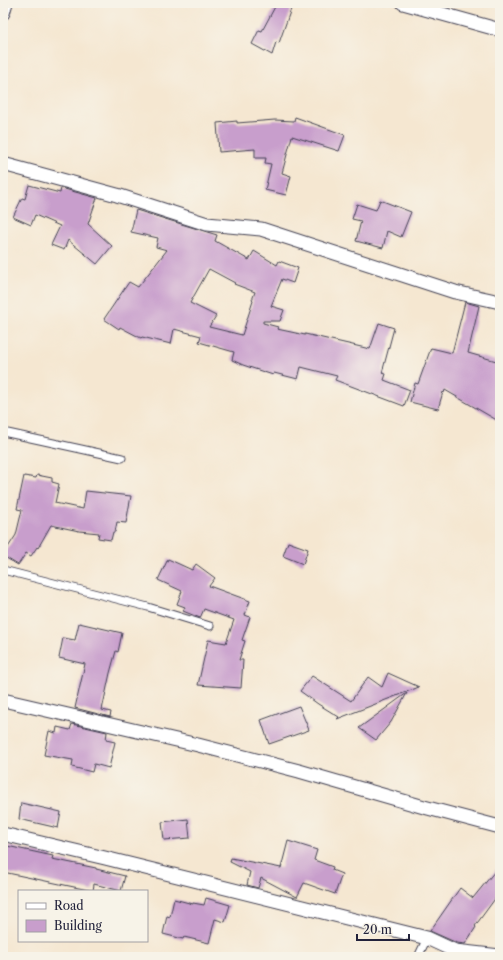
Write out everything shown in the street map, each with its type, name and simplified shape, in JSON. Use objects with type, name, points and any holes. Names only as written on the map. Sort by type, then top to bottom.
[{"type":"street","points":[[3,14],[6,3]]},
{"type":"street","points":[[403,3],[500,30]]},
{"type":"street","points":[[3,164],[117,195],[207,224],[261,229],[455,292],[500,302]]},
{"type":"street","points":[[3,700],[198,745],[298,770],[424,807],[500,827]]},
{"type":"street","points":[[3,834],[427,938],[455,951],[500,956]]},
{"type":"lane","points":[[3,432],[122,458]]},
{"type":"lane","points":[[3,570],[148,607],[210,626]]},
{"type":"lane","points":[[418,957],[427,938]]},
{"type":"building","points":[[277,3],[293,3],[279,43],[276,42],[272,55],[252,44],[259,30],[262,31]]},
{"type":"building","points":[[295,117],[345,135],[339,151],[292,136],[282,173],[291,176],[286,195],[265,190],[271,164],[265,163],[266,158],[255,158],[255,149],[219,152],[217,123],[275,120],[294,121]]},
{"type":"building","points":[[29,185],[60,193],[61,188],[97,198],[88,224],[112,246],[97,264],[68,240],[64,250],[51,245],[60,226],[35,215],[31,225],[13,217],[22,198],[25,199]]},
{"type":"building","points":[[380,200],[411,212],[401,237],[387,231],[383,248],[356,241],[361,221],[352,219],[357,204],[376,210]]},
{"type":"building","points":[[136,210],[217,235],[215,241],[249,260],[254,251],[277,265],[279,261],[298,268],[293,283],[282,279],[271,306],[284,310],[280,321],[263,321],[263,323],[278,327],[277,329],[370,349],[379,323],[394,328],[382,373],[386,374],[384,380],[410,390],[404,406],[335,380],[337,376],[301,367],[298,379],[274,373],[273,375],[243,365],[232,360],[234,352],[199,342],[201,336],[174,329],[171,344],[141,338],[120,327],[119,329],[104,319],[129,282],[138,287],[167,250],[156,247],[158,238],[131,232]],"holes":[[[209,269],[235,283],[234,284],[255,292],[242,335],[209,327],[216,316],[190,303]]]},
{"type":"building","points":[[465,302],[479,306],[468,353],[500,362],[500,422],[445,390],[438,409],[410,402],[415,383],[418,384],[431,348],[452,353]]},
{"type":"building","points":[[37,475],[52,478],[52,482],[59,484],[55,503],[83,509],[86,491],[131,496],[126,523],[117,522],[115,532],[113,532],[111,540],[98,538],[99,533],[79,531],[51,525],[38,548],[37,547],[31,556],[26,553],[18,565],[3,555],[16,535],[22,510],[17,509],[24,476],[36,478]]},
{"type":"building","points":[[288,542],[308,549],[303,564],[283,556]]},
{"type":"building","points":[[168,559],[192,570],[196,564],[215,578],[209,586],[250,601],[245,615],[250,617],[242,640],[245,641],[239,660],[243,660],[241,688],[198,685],[208,640],[226,643],[234,620],[204,609],[200,618],[183,611],[185,607],[177,604],[182,591],[158,580]]},
{"type":"building","points":[[79,623],[122,633],[118,652],[116,651],[110,673],[102,710],[111,712],[110,717],[75,708],[85,664],[59,658],[63,638],[75,640]]},
{"type":"building","points":[[388,673],[419,687],[337,719],[339,717],[300,691],[312,676],[351,701],[368,677],[382,687]]},
{"type":"building","points":[[407,693],[391,722],[376,740],[359,728]]},
{"type":"building","points":[[299,706],[309,730],[269,744],[261,720]]},
{"type":"building","points":[[72,724],[107,732],[106,740],[115,742],[109,768],[94,764],[92,772],[72,767],[73,760],[44,755],[49,731],[56,733],[57,727],[70,730]]},
{"type":"building","points":[[21,803],[61,812],[58,828],[19,819]]},
{"type":"building","points":[[188,819],[190,838],[164,840],[162,822]]},
{"type":"building","points":[[288,841],[317,850],[314,860],[333,867],[332,870],[342,874],[335,894],[304,883],[297,897],[261,878],[258,888],[247,885],[250,872],[230,862],[231,858],[281,868]]},
{"type":"building","points":[[7,846],[53,856],[52,859],[96,868],[125,876],[121,890],[94,884],[93,890],[88,890],[3,872],[3,863]]},
{"type":"building","points":[[500,865],[500,892],[475,926],[476,927],[465,944],[457,943],[430,931],[460,888],[473,898]]},
{"type":"building","points":[[206,898],[230,905],[225,922],[215,919],[209,943],[163,934],[167,916],[170,917],[174,899],[204,905]]}]
